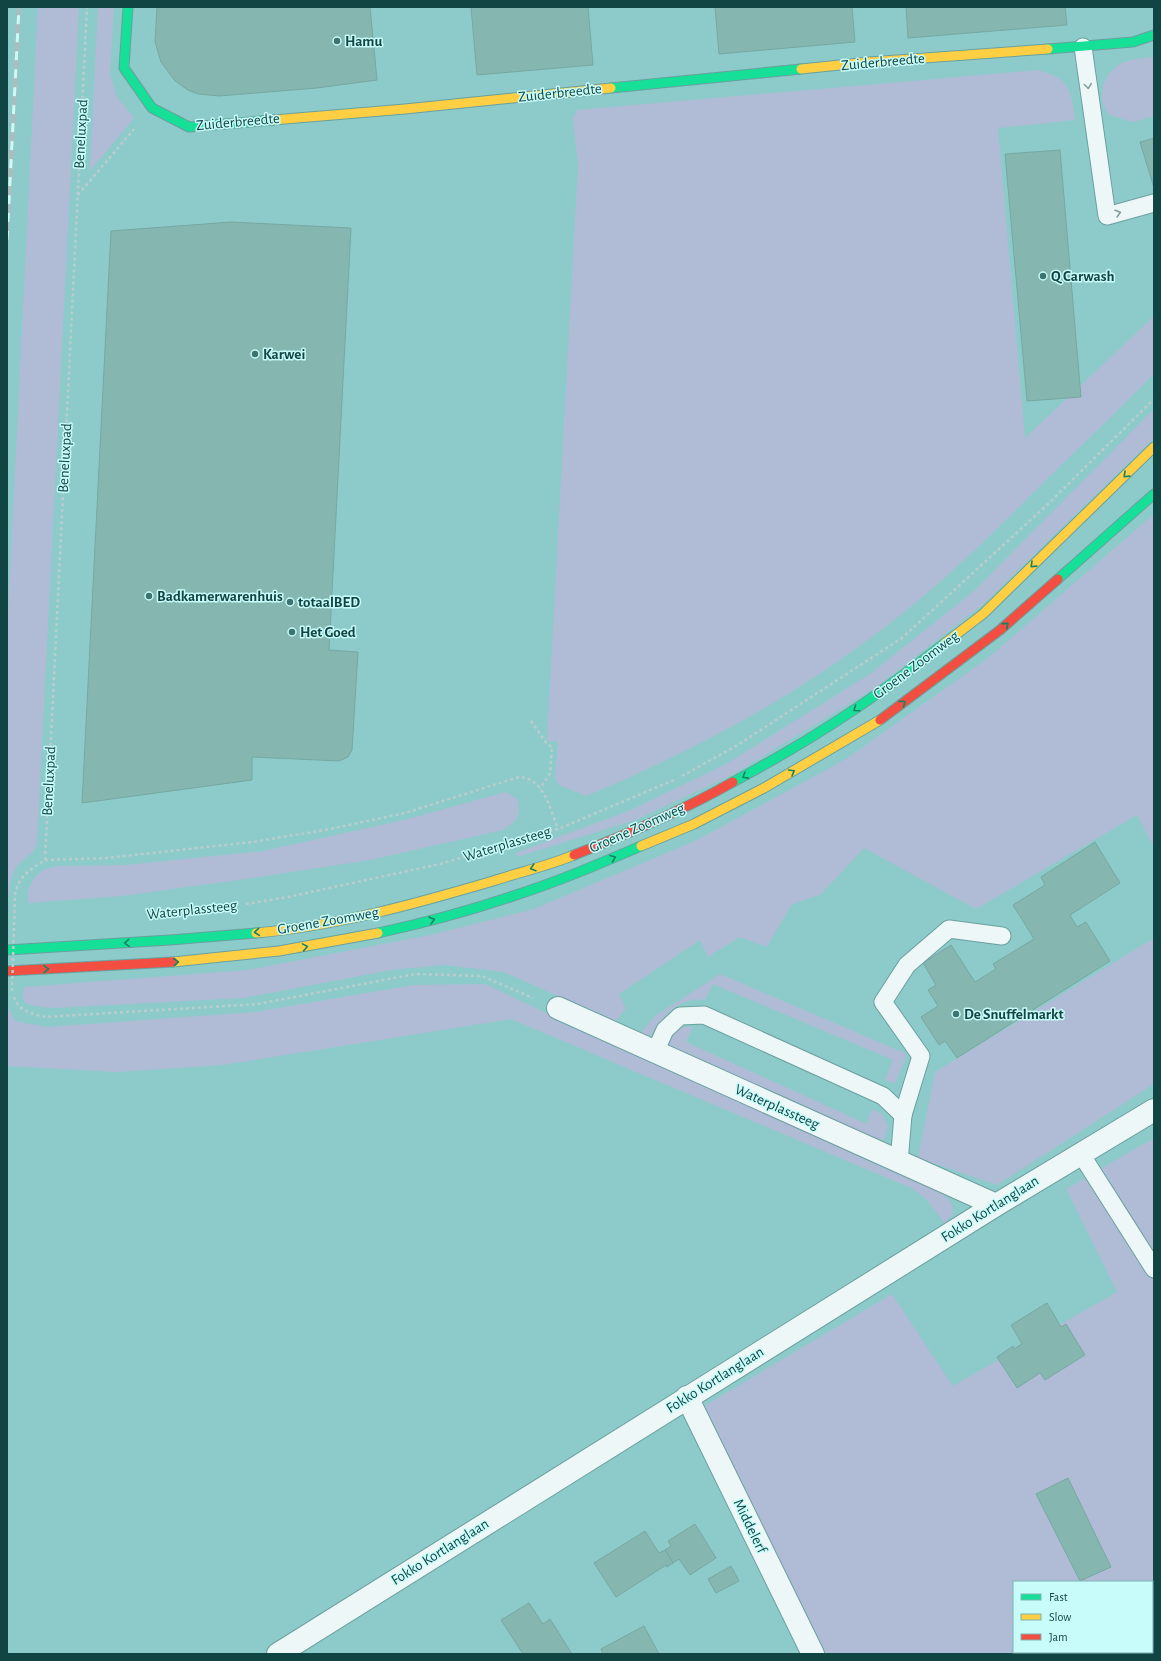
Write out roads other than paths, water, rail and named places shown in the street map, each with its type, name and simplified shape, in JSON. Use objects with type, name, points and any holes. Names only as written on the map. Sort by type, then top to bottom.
[{"type":"main road","name":"Zuiderbreedte","points":[[128,7],[124,68],[152,108],[189,127],[405,108],[869,62],[1083,47],[1133,42],[1154,35]]},
{"type":"main road","name":"Groene Zoomweg","points":[[7,950],[170,940],[275,931],[351,918],[423,902],[570,857],[614,840],[707,797],[789,752],[847,715],[896,681],[983,614],[1154,447]]},
{"type":"main road","name":"Groene Zoomweg","points":[[7,971],[181,962],[280,952],[360,937],[427,922],[514,896],[576,873],[694,824],[764,788],[876,723],[1000,630],[1154,494]]},
{"type":"street","name":"Waterplassteeg","points":[[558,1008],[996,1205]]},
{"type":"street","name":"Fokko Kortlanglaan","points":[[278,1654],[996,1205],[1154,1110]]},
{"type":"street","name":"Middelerf","points":[[687,1398],[813,1654]]},
{"type":"lane","points":[[1083,47],[1107,216],[1154,203]]},
{"type":"lane","points":[[900,1162],[903,1115],[920,1056],[884,1002],[907,965],[949,929],[1002,936]]},
{"type":"lane","points":[[655,1052],[665,1030],[680,1016],[704,1015],[883,1096],[903,1115]]},
{"type":"lane","points":[[1081,1154],[1154,1269]]},
{"type":"railway","points":[[7,240],[19,7]]},
{"type":"place","name":"Hamu","points":[[337,41]]},
{"type":"place","name":"Q Carwash","points":[[1043,276]]},
{"type":"place","name":"Karwei","points":[[255,354]]},
{"type":"place","name":"Badkamerwarenhuis","points":[[149,596]]},
{"type":"place","name":"totaalBED","points":[[290,602]]},
{"type":"place","name":"Het Goed","points":[[292,632]]},
{"type":"place","name":"De Snuffelmarkt","points":[[956,1014]]}]
